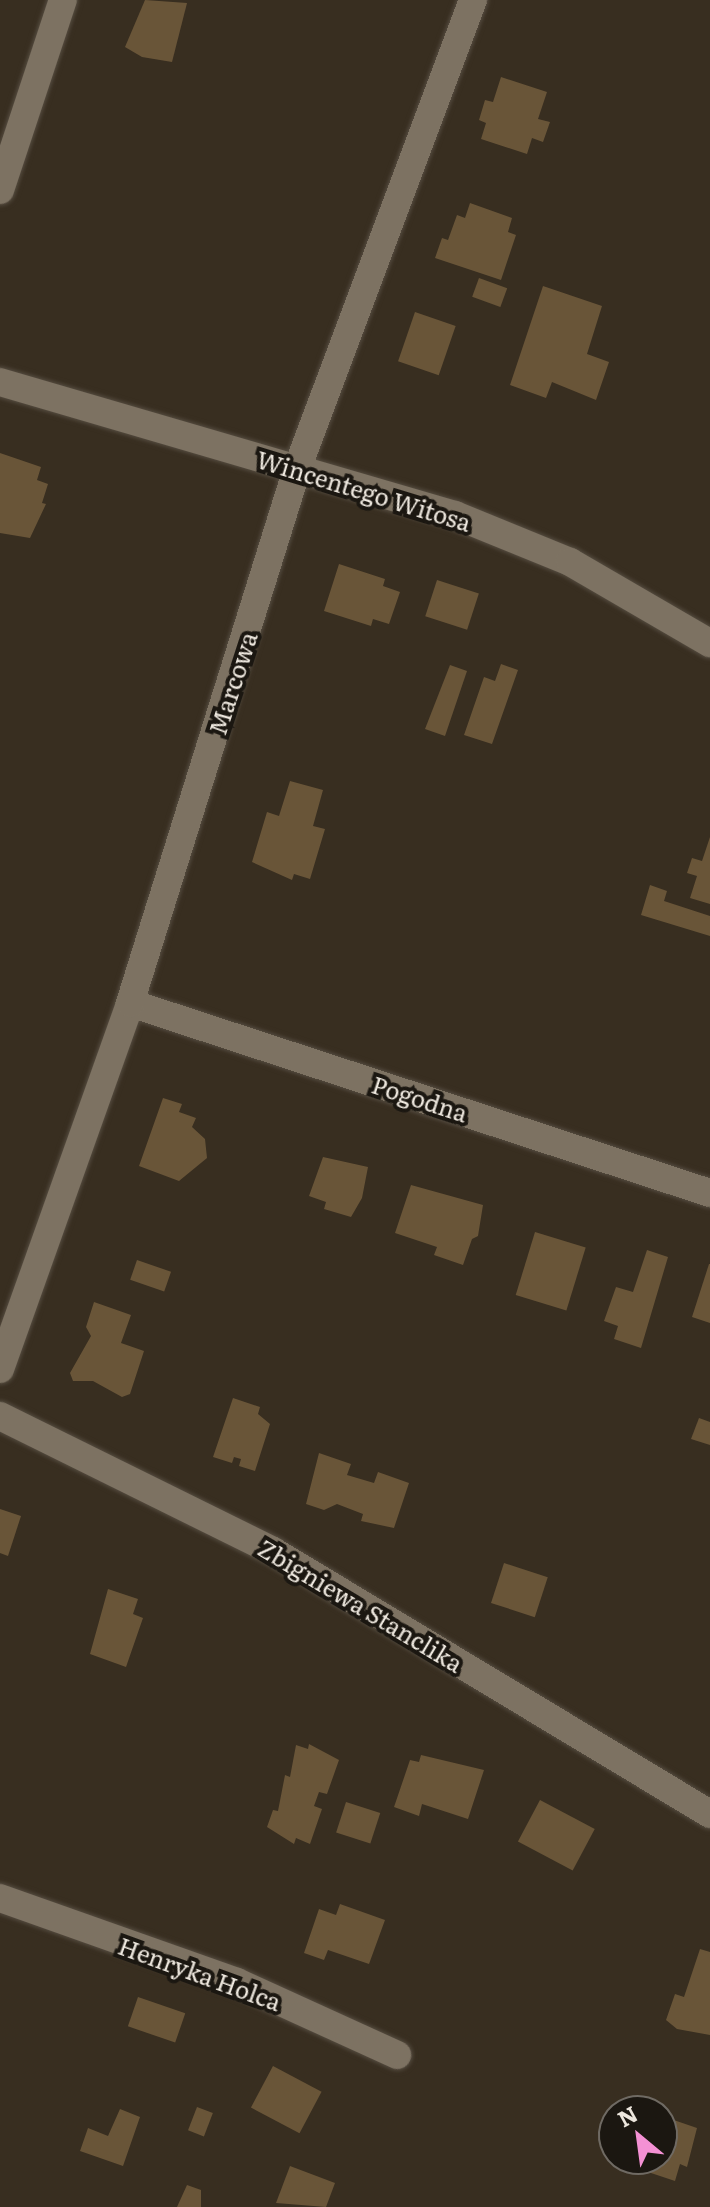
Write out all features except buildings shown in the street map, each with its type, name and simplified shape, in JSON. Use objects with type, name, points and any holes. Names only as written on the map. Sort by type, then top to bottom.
[{"type":"street","points":[[0,190],[63,0]]},
{"type":"street","name":"Marcowa","points":[[0,1369],[130,1003],[297,469],[473,0]]},
{"type":"street","name":"Wincentego Witosa","points":[[0,382],[455,515],[570,562],[710,643]]},
{"type":"street","name":"Pogodna","points":[[130,1003],[710,1193]]},
{"type":"street","name":"Zbigniewa Stanclika","points":[[0,1416],[273,1551],[710,1814]]},
{"type":"street","name":"Henryka Holca","points":[[0,1898],[237,1982],[397,2055]]}]
